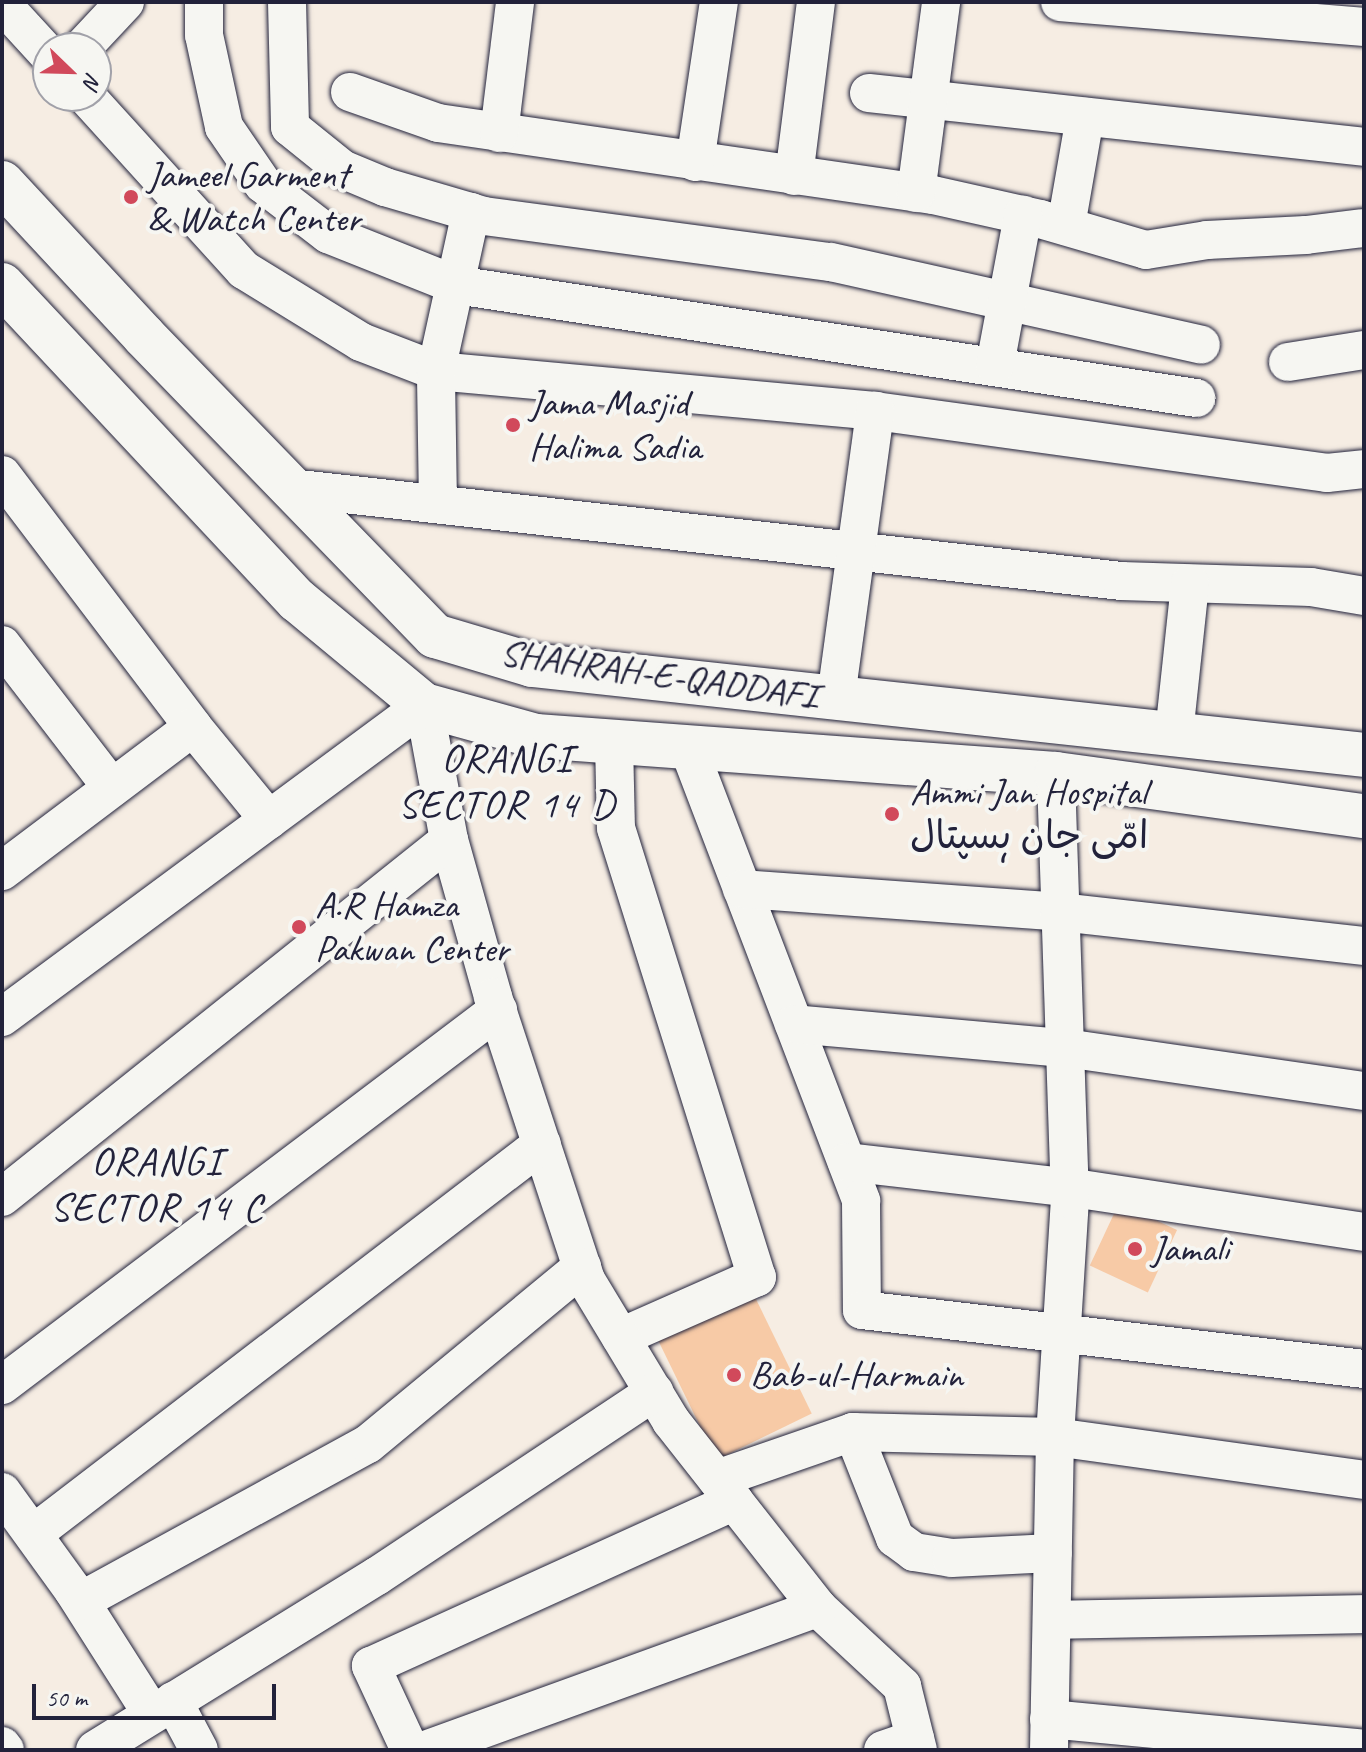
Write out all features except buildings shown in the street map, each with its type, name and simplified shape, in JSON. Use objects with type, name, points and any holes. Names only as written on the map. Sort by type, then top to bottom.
[{"type":"main road","name":"SHAHRAH-E-QADDAFI","points":[[2,183],[435,636],[532,665],[1364,755]]},
{"type":"main road","name":"SHAHRAH-E-QADDAFI","points":[[2,285],[297,600],[424,705],[536,736],[1056,774],[1364,816]]},
{"type":"street","points":[[97,32],[125,2]]},
{"type":"street","points":[[204,2],[204,35],[224,127],[263,184],[328,234],[456,285],[1196,398]]},
{"type":"street","points":[[287,2],[290,127],[342,169],[385,187],[471,212],[831,262],[1201,345]]},
{"type":"street","points":[[499,133],[515,2]]},
{"type":"street","points":[[695,162],[719,2]]},
{"type":"street","points":[[794,176],[816,2]]},
{"type":"street","points":[[916,193],[941,2]]},
{"type":"street","points":[[1060,2],[1364,27]]},
{"type":"street","points":[[2,4],[32,37]]},
{"type":"street","points":[[350,92],[438,123],[916,193],[1023,215],[1146,250],[1207,240],[1306,235],[1364,228]]},
{"type":"street","points":[[869,93],[1364,147]]},
{"type":"street","points":[[101,112],[244,270],[361,342],[436,371],[875,411],[1327,473],[1364,469]]},
{"type":"street","points":[[1066,226],[1085,117]]},
{"type":"street","points":[[438,504],[436,371],[471,212]]},
{"type":"street","points":[[995,365],[1023,215]]},
{"type":"street","points":[[1288,362],[1364,350]]},
{"type":"street","points":[[836,697],[875,411]]},
{"type":"street","points":[[2,475],[193,727],[269,820]]},
{"type":"street","points":[[291,488],[1121,581],[1311,587],[1364,596]]},
{"type":"street","points":[[1174,734],[1190,584]]},
{"type":"street","points":[[2,645],[112,788]]},
{"type":"street","points":[[2,1017],[424,705],[449,840],[498,1010],[586,1280],[654,1392],[725,1490],[818,1608],[902,1686],[905,1746]]},
{"type":"street","points":[[2,871],[193,727]]},
{"type":"street","points":[[614,742],[616,828],[757,1277],[621,1337]]},
{"type":"street","points":[[688,747],[861,1201],[862,1310],[1364,1369]]},
{"type":"street","points":[[1056,774],[1069,1190],[1055,1437],[1049,1734],[1364,1749]]},
{"type":"street","points":[[2,1197],[449,840]]},
{"type":"street","points":[[742,889],[1060,912],[1364,946]]},
{"type":"street","points":[[2,1385],[498,1010]]},
{"type":"street","points":[[794,1024],[1065,1048],[1364,1091]]},
{"type":"street","points":[[33,1534],[542,1144]]},
{"type":"street","points":[[847,1162],[1080,1189],[1364,1232]]},
{"type":"street","points":[[81,1601],[368,1444],[582,1267]]},
{"type":"street","points":[[95,1750],[377,1576],[654,1392]]},
{"type":"street","points":[[853,1432],[895,1538],[914,1552],[951,1558],[1053,1553]]},
{"type":"street","points":[[410,1750],[371,1666],[725,1490],[853,1432],[1055,1437],[1364,1480]]},
{"type":"street","points":[[2,1492],[81,1601],[199,1750]]},
{"type":"street","points":[[425,1750],[818,1608]]},
{"type":"street","points":[[1052,1620],[1364,1614]]},
{"type":"place","name":"Jameel Garment & Watch Center","points":[[131,197]]},
{"type":"place","name":"Jama Masjid Halima Sadia","points":[[513,425]]},
{"type":"place","name":"Ammi Jan Hospital امّی جان ہسپتال","points":[[892,814]]},
{"type":"place","name":"A.R Hamza Pakwan Center","points":[[299,927]]},
{"type":"place","name":"Jamali","points":[[1135,1249]]},
{"type":"place","name":"Bab-ul-Harmain","points":[[734,1375]]},
{"type":"district","name":"ORANGI SECTOR 14 D","points":[[507,781]]},
{"type":"district","name":"ORANGI SECTOR 14 C","points":[[157,1184]]}]
